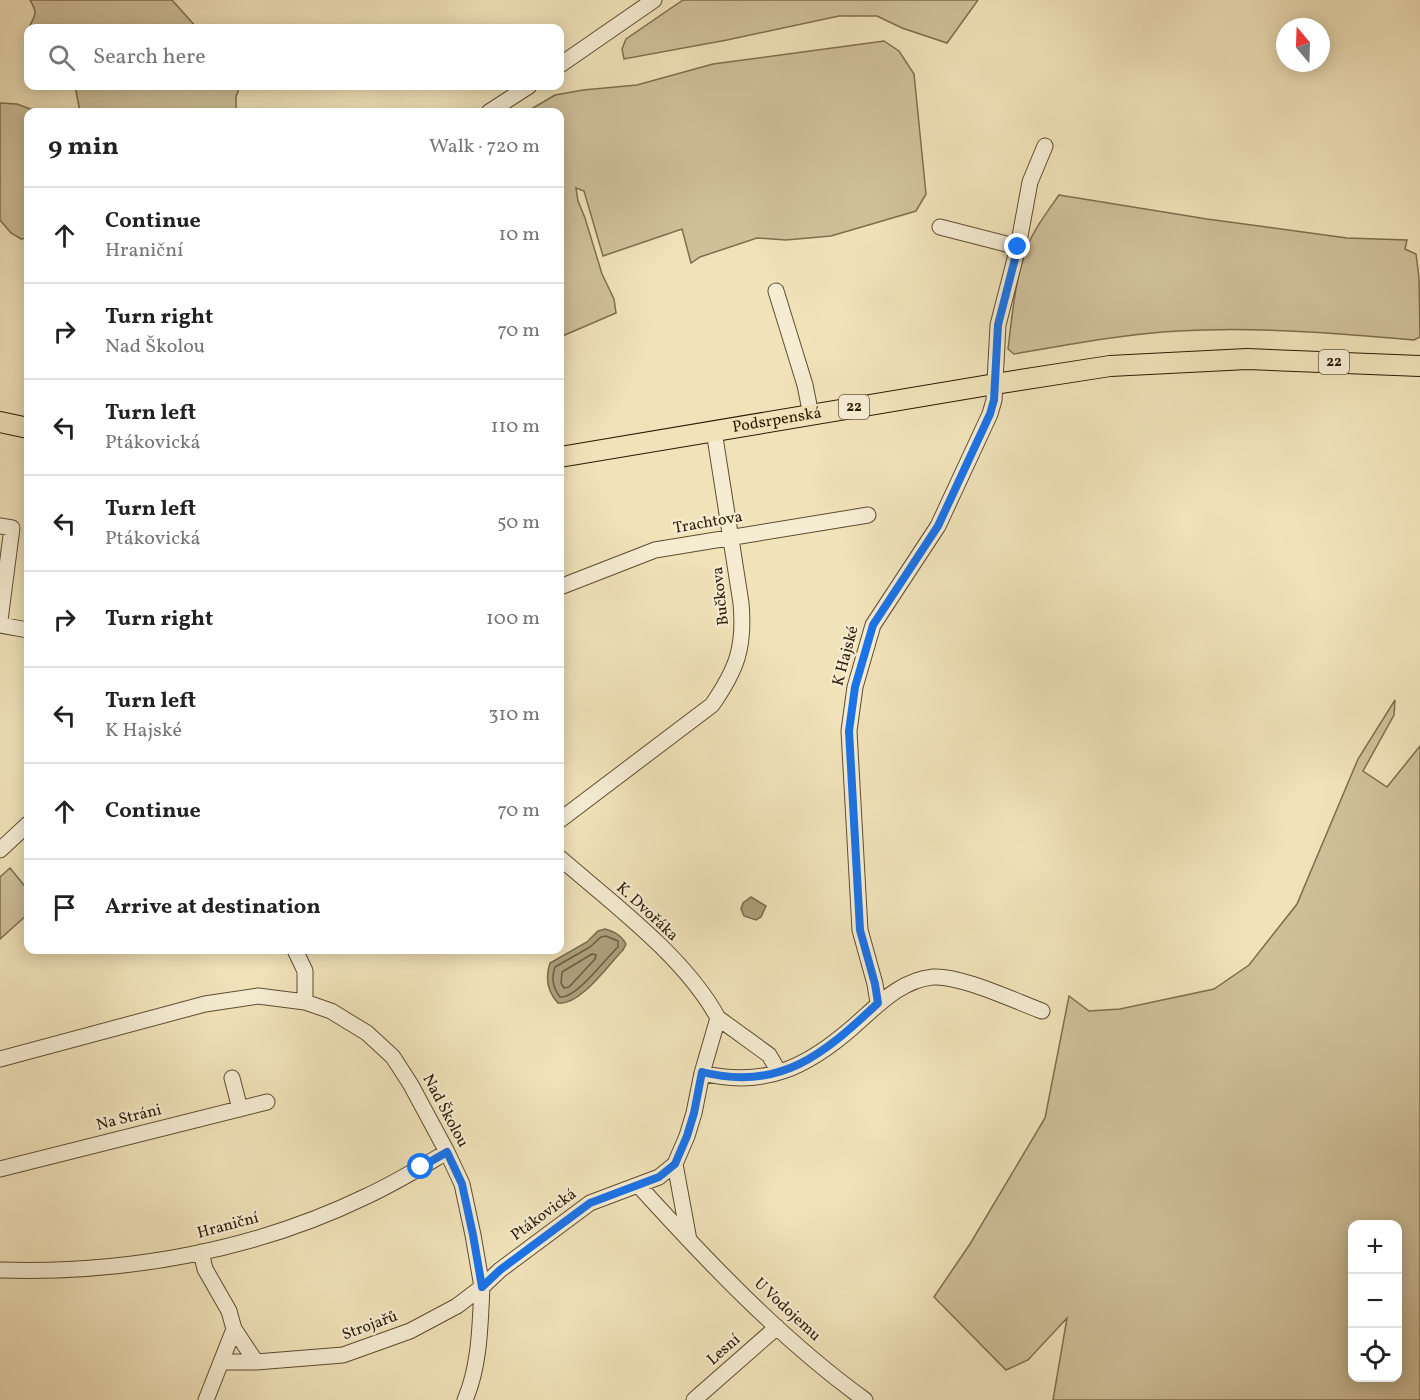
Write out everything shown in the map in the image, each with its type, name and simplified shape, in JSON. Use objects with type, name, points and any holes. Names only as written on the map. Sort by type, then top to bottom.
[{"type":"main road","name":"22","points":[[995,384],[1110,366],[1247,359],[1420,366]]},
{"type":"main road","name":"Podsrpenská","points":[[564,456],[995,384]]},
{"type":"main road","points":[[0,422],[24,427]]},
{"type":"street","points":[[564,62],[654,0]]},
{"type":"street","points":[[495,108],[523,90]]},
{"type":"street","name":"K Hajské","points":[[878,1003],[860,930],[849,731],[855,687],[873,625],[938,526],[990,414],[994,400],[998,325],[1018,247],[1030,182],[1045,146]]},
{"type":"street","points":[[940,227],[1018,247]]},
{"type":"street","points":[[776,291],[805,385],[811,415]]},
{"type":"street","name":"Bučkova","points":[[564,817],[712,705],[729,681],[739,652],[743,622],[732,536],[714,431]]},
{"type":"street","name":"Trachtova","points":[[564,585],[655,550],[868,515]]},
{"type":"street","points":[[6,527],[0,622],[24,629]]},
{"type":"street","points":[[1,847],[24,827]]},
{"type":"street","name":"K. Dvořáka","points":[[564,861],[651,936],[707,996],[718,1018]]},
{"type":"street","points":[[298,954],[305,971],[305,1002]]},
{"type":"street","points":[[702,1072],[724,1078],[744,1078],[779,1072],[814,1057],[852,1028],[878,1003],[919,980],[943,977],[956,979],[1042,1011]]},
{"type":"street","name":"Nad Školou","points":[[0,1059],[205,1004],[258,996],[305,1002],[331,1011],[367,1032],[393,1057],[411,1085],[462,1184],[482,1287]]},
{"type":"street","points":[[690,1242],[675,1164],[694,1113],[702,1072],[718,1018],[769,1055],[779,1072]]},
{"type":"street","points":[[232,1078],[240,1108]]},
{"type":"street","name":"Na Stráni","points":[[0,1169],[267,1101]]},
{"type":"street","name":"Hraniční","points":[[0,1270],[40,1271],[150,1262],[261,1237],[318,1217],[367,1196],[447,1152]]},
{"type":"street","name":"Ptákovická","points":[[482,1287],[500,1270],[590,1203],[659,1177],[675,1164]]},
{"type":"street","name":"U Vodojemu","points":[[639,1186],[690,1242],[777,1328],[865,1400]]},
{"type":"street","points":[[201,1252],[205,1269],[229,1311],[234,1329],[256,1362]]},
{"type":"street","points":[[465,1400],[480,1337],[482,1287]]},
{"type":"street","name":"Strojařů","points":[[222,1362],[256,1362],[343,1355],[410,1331],[458,1306],[482,1287]]},
{"type":"street","name":"Lesní","points":[[694,1400],[777,1328]]},
{"type":"street","points":[[206,1400],[234,1329]]},
{"type":"shaded area","points":[[30,0],[172,0],[193,24],[31,24],[35,12]]},
{"type":"shaded area","points":[[683,0],[978,0],[947,43],[902,28],[877,16],[839,16],[624,59],[622,49],[626,39]]},
{"type":"shaded area","points":[[884,41],[899,51],[914,74],[926,194],[916,211],[831,236],[786,240],[757,238],[700,257],[691,263],[682,229],[603,256],[584,191],[576,188],[578,201],[602,274],[614,299],[616,313],[564,335],[564,108],[533,108],[555,95],[637,85],[713,64]]},
{"type":"shaded area","points":[[76,90],[239,90],[236,108],[79,108]]},
{"type":"shaded area","points":[[0,103],[17,104],[28,108],[24,108],[24,239],[11,233],[0,220]]},
{"type":"shaded area","points":[[1059,195],[1207,219],[1347,238],[1407,240],[1405,249],[1416,254],[1419,278],[1420,337],[1414,340],[1283,331],[1180,331],[1109,338],[1014,354],[1008,349],[1014,300],[1025,252],[1040,222]]},
{"type":"shaded area","points":[[1395,700],[1394,715],[1363,771],[1387,787],[1420,746],[1420,1400],[1053,1400],[1067,1318],[1028,1360],[1006,1370],[934,1297],[970,1244],[1045,1118],[1069,996],[1089,1011],[1120,1009],[1214,989],[1249,965],[1297,904],[1358,759]]},
{"type":"shaded area","points":[[10,868],[24,885],[24,918],[0,939],[0,877]]},
{"type":"water","points":[[751,897],[766,906],[761,917],[756,920],[744,916],[741,909],[743,903]]},
{"type":"water","points":[[605,929],[622,938],[626,944],[623,950],[584,992],[566,1002],[558,1003],[551,994],[548,984],[550,963],[587,942],[598,931]]},
{"type":"route","points":[[421,1167],[447,1152],[462,1184],[482,1287],[500,1270],[590,1203],[659,1177],[675,1164],[694,1113],[702,1072],[724,1078],[744,1078],[765,1076],[797,1066],[814,1057],[852,1028],[878,1003],[860,930],[849,731],[855,687],[873,625],[938,526],[990,414],[994,400],[998,325],[1018,247]]}]
